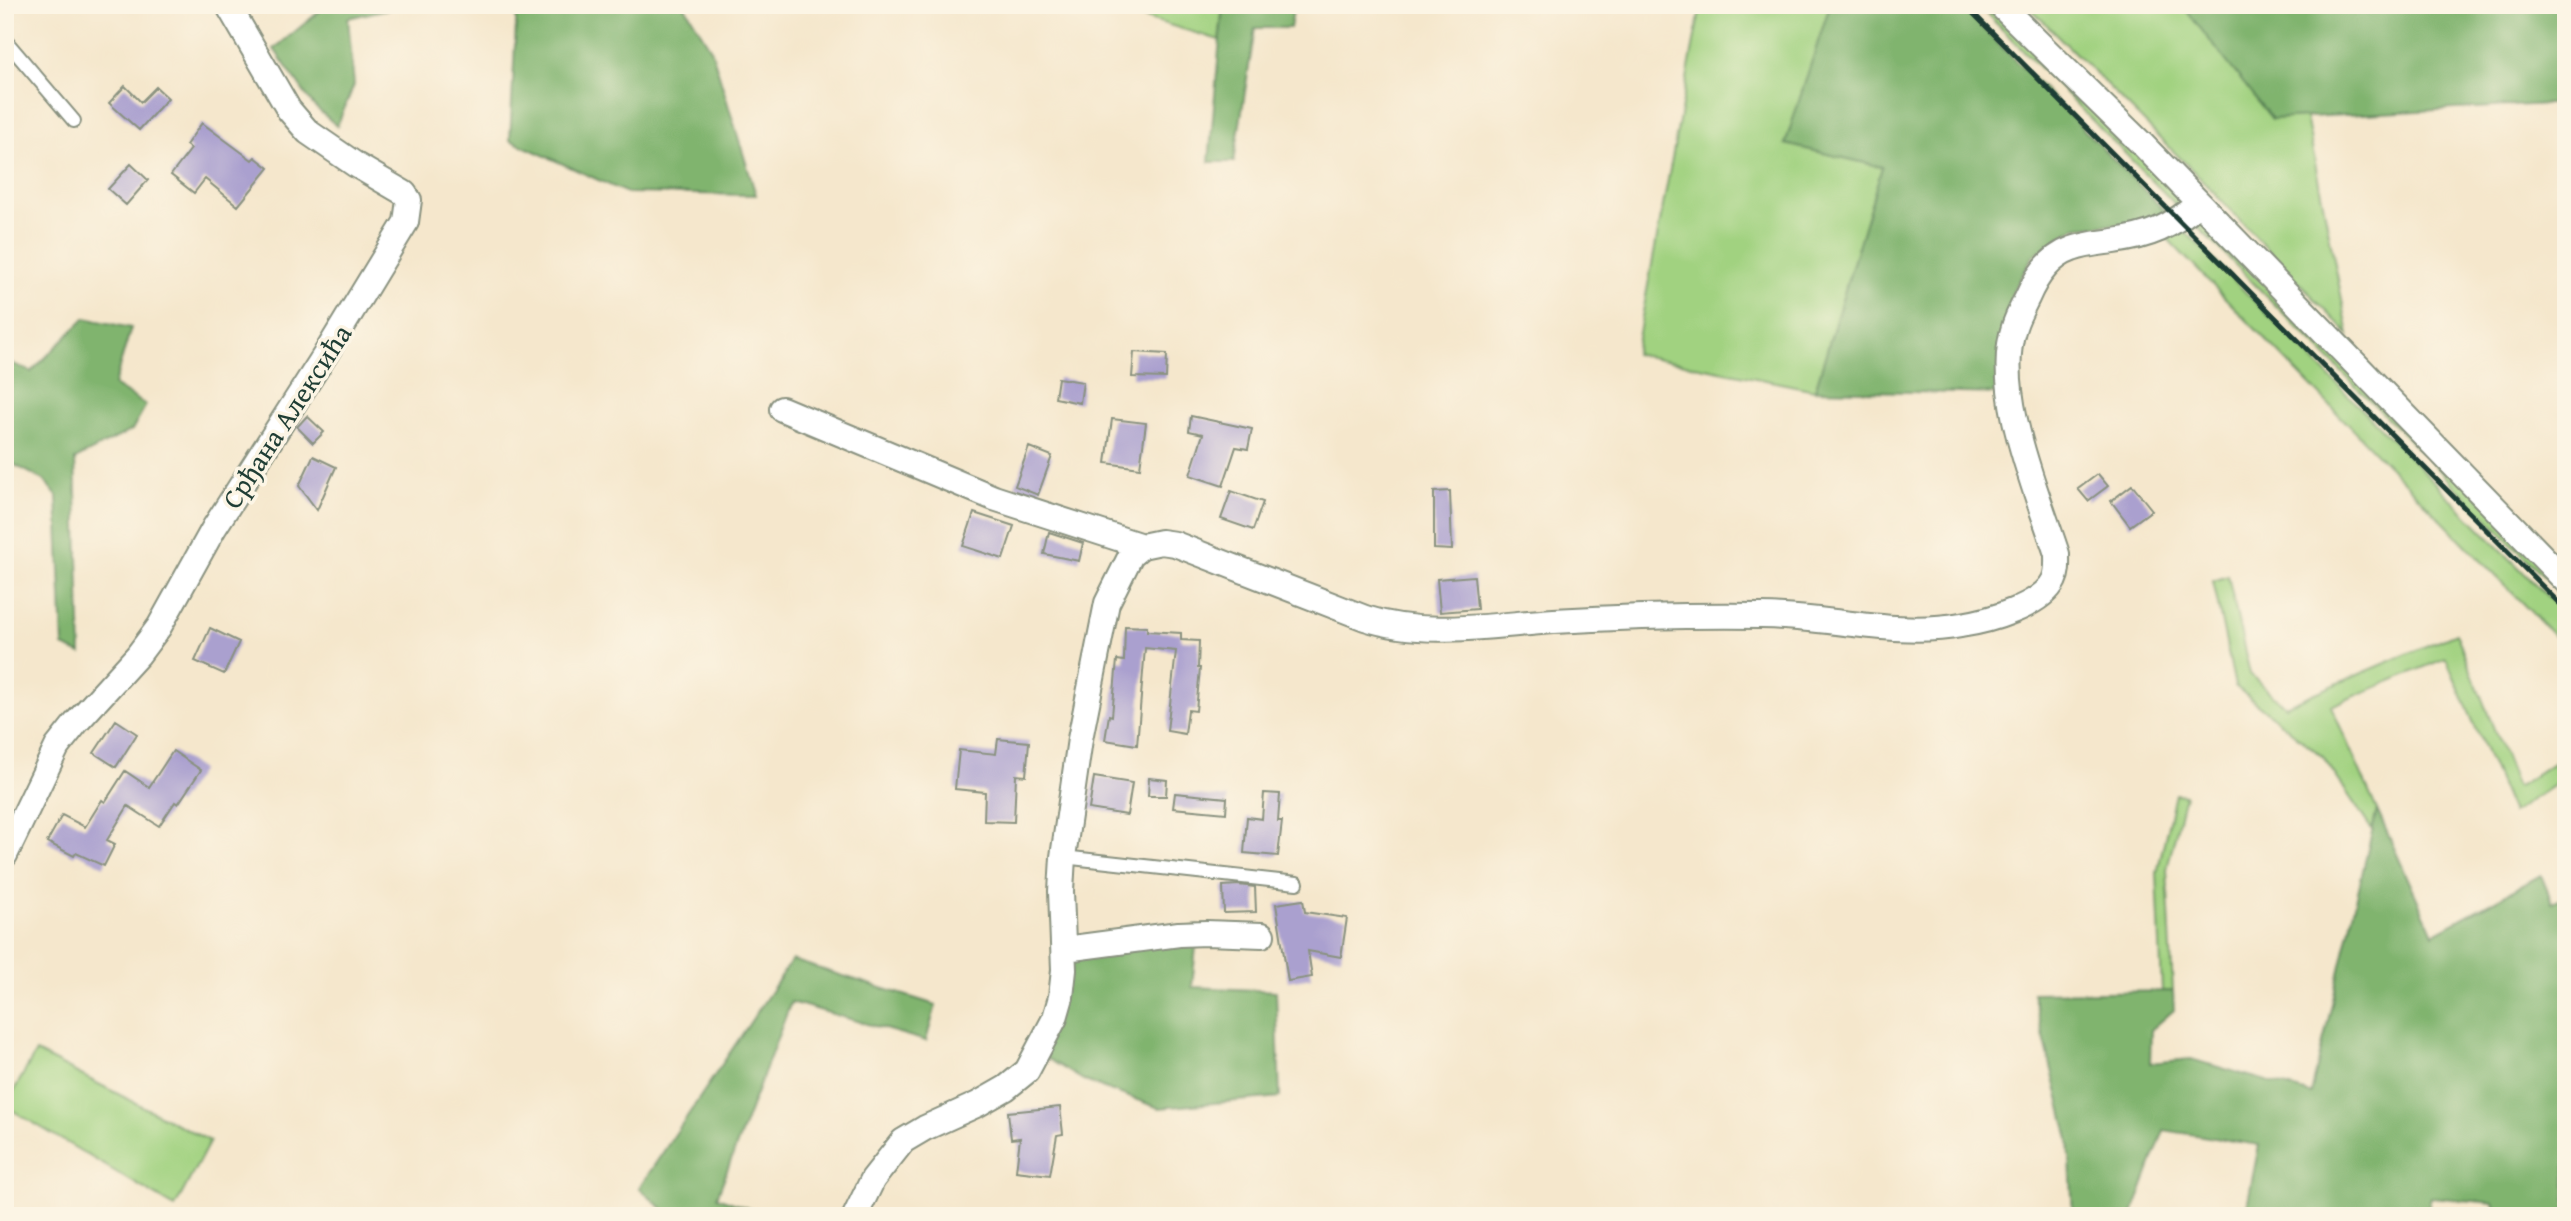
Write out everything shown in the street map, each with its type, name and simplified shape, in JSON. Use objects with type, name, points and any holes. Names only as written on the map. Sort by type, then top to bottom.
[{"type":"street","name":"Срђана Алексића","points":[[5,855],[57,747],[138,655],[159,627],[214,528],[406,222],[409,200],[404,193],[356,165],[308,132],[289,110],[228,5]]},
{"type":"street","points":[[2000,5],[2199,203],[2566,581]]},
{"type":"street","points":[[855,1216],[873,1179],[903,1141],[1006,1088],[1027,1071],[1055,1018],[1061,997],[1065,949],[1061,891],[1063,858],[1082,727],[1107,603],[1122,569],[1131,555],[1142,546],[1161,542],[1175,544],[1365,618],[1388,626],[1410,629],[1625,617],[1752,616],[1931,628],[1960,626],[1991,618],[2039,597],[2050,587],[2057,566],[2057,554],[2017,427],[2009,382],[2013,328],[2033,285],[2050,260],[2071,249],[2158,232],[2199,203]]},
{"type":"street","points":[[782,409],[994,498],[1142,546]]},
{"type":"street","points":[[1065,949],[1179,934],[1262,935]]},
{"type":"lane","points":[[5,40],[74,121]]},
{"type":"lane","points":[[1063,858],[1297,883]]},
{"type":"green space","points":[[327,5],[405,5],[348,18],[354,85],[337,126],[313,105],[274,49]]},
{"type":"green space","points":[[517,5],[684,5],[711,49],[756,195],[627,193],[510,140]]},
{"type":"green space","points":[[1102,5],[1223,5],[1219,40]]},
{"type":"green space","points":[[1223,5],[1294,5],[1290,28],[1255,28],[1234,162],[1209,162]]},
{"type":"green space","points":[[1701,5],[1830,5],[1786,144],[1882,167],[1815,390],[1635,354]]},
{"type":"green space","points":[[1830,5],[1960,5],[2167,213],[2155,220],[2144,222],[2076,227],[2033,256],[2012,293],[2001,342],[2007,394],[1815,390],[1882,167],[1785,144]]},
{"type":"green space","points":[[1978,5],[2002,5],[2182,202],[2177,206]]},
{"type":"green space","points":[[2027,5],[2182,5],[2272,119],[2306,117],[2349,335],[2196,174]]},
{"type":"green space","points":[[2182,5],[2566,5],[2566,103],[2272,119]]},
{"type":"green space","points":[[2190,211],[2566,583],[2566,598],[2185,214]]},
{"type":"green space","points":[[2176,222],[2566,615],[2566,648],[2158,229]]},
{"type":"green space","points":[[85,318],[131,328],[114,385],[146,405],[132,430],[75,459],[81,654],[63,646],[57,496],[44,480],[5,460],[5,360],[31,372]]},
{"type":"green space","points":[[2228,576],[2250,674],[2285,706],[2456,633],[2517,787],[2566,754],[2566,777],[2512,813],[2446,658],[2331,706],[2377,810],[2372,830],[2323,757],[2235,686],[2213,581]]},
{"type":"green space","points":[[2175,794],[2185,795],[2167,869],[2173,991],[2162,991],[2157,873]]},
{"type":"green space","points":[[2377,810],[2433,934],[2541,875],[2552,902],[2566,895],[2566,1216],[2497,1216],[2494,1203],[2431,1197],[2426,1216],[2245,1216],[2259,1145],[2164,1130],[2132,1216],[2073,1216],[2069,1139],[2033,993],[2173,991],[2174,1010],[2151,1030],[2150,1063],[2191,1059],[2311,1094]]},
{"type":"green space","points":[[1198,926],[1192,987],[1276,991],[1280,1097],[1159,1108],[1085,1081],[1027,1046],[1037,1034],[1061,963]]},
{"type":"green space","points":[[792,960],[936,1005],[926,1041],[791,1002],[717,1197],[769,1216],[671,1216],[639,1188]]},
{"type":"green space","points":[[36,1052],[210,1141],[175,1207],[5,1106]]},
{"type":"building","points":[[125,86],[141,102],[156,87],[168,98],[139,130],[109,103]]},
{"type":"building","points":[[202,123],[252,160],[255,157],[269,168],[238,206],[205,179],[194,193],[171,175],[191,149],[186,145]]},
{"type":"building","points":[[131,164],[148,180],[126,205],[108,189]]},
{"type":"building","points":[[1134,352],[1167,354],[1166,378],[1132,377]]},
{"type":"building","points":[[1058,378],[1083,382],[1080,403],[1055,398]]},
{"type":"building","points":[[307,416],[324,432],[313,443],[297,427]]},
{"type":"building","points":[[1191,416],[1252,429],[1248,449],[1236,447],[1223,486],[1190,475],[1203,434],[1189,431]]},
{"type":"building","points":[[1112,419],[1146,423],[1140,468],[1106,463]]},
{"type":"building","points":[[1029,447],[1052,456],[1038,495],[1015,486]]},
{"type":"building","points":[[313,456],[336,467],[317,510],[299,486]]},
{"type":"building","points":[[2098,474],[2108,486],[2088,501],[2078,489]]},
{"type":"building","points":[[2132,485],[2152,510],[2130,526],[2111,501]]},
{"type":"building","points":[[1231,491],[1263,502],[1253,530],[1221,519]]},
{"type":"building","points":[[1450,491],[1452,550],[1434,549],[1434,492]]},
{"type":"building","points":[[974,513],[1014,526],[1003,559],[963,546]]},
{"type":"building","points":[[1049,532],[1083,543],[1079,561],[1044,554]]},
{"type":"building","points":[[1474,576],[1477,609],[1440,612],[1437,579]]},
{"type":"building","points":[[1125,626],[1147,627],[1147,631],[1181,633],[1181,640],[1199,641],[1200,668],[1196,711],[1188,710],[1185,734],[1167,731],[1176,651],[1145,648],[1137,745],[1105,740],[1109,715],[1112,716],[1117,660],[1124,661]]},
{"type":"building","points":[[210,628],[239,642],[224,674],[195,661]]},
{"type":"building","points":[[116,720],[137,734],[116,767],[94,753]]},
{"type":"building","points":[[998,739],[1029,742],[1026,776],[1016,775],[1014,822],[984,821],[985,792],[955,789],[959,750],[996,754]]},
{"type":"building","points":[[173,751],[201,770],[159,826],[128,806],[107,840],[115,844],[104,866],[76,853],[74,856],[47,842],[62,815],[85,827],[125,771],[149,787]]},
{"type":"building","points":[[1094,777],[1132,783],[1127,815],[1089,809]]},
{"type":"building","points":[[1149,778],[1167,780],[1166,796],[1148,796]]},
{"type":"building","points":[[1175,793],[1227,798],[1226,813],[1173,808]]},
{"type":"building","points":[[1264,793],[1280,794],[1278,821],[1282,821],[1278,856],[1244,853],[1247,817],[1262,819]]},
{"type":"building","points":[[1223,886],[1255,887],[1256,912],[1224,913]]},
{"type":"building","points":[[1303,900],[1305,912],[1347,918],[1341,957],[1308,951],[1312,977],[1288,981],[1276,904]]},
{"type":"building","points":[[1060,1107],[1063,1134],[1057,1135],[1050,1175],[1016,1171],[1020,1138],[1011,1139],[1008,1112]]},
{"type":"railway","points":[[1965,5],[2566,610]]}]
